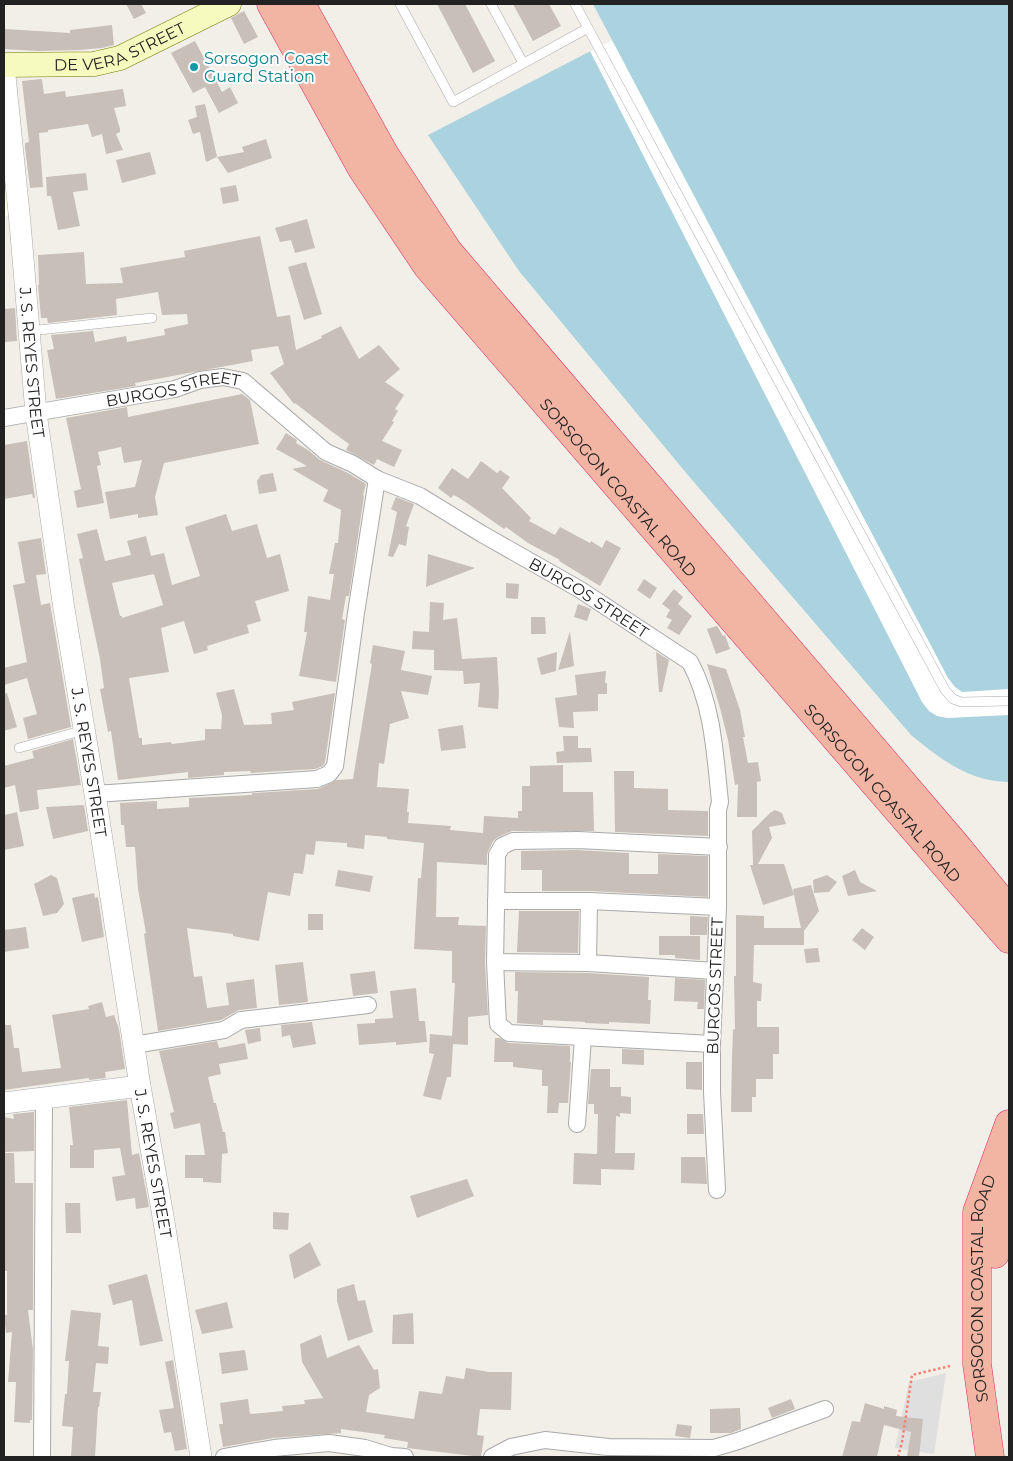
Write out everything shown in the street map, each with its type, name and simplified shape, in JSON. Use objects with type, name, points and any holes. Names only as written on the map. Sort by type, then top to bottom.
[{"type":"highway","name":"SORSOGON COASTAL ROAD","points":[[272,4],[362,169],[427,266],[1009,939]]},
{"type":"highway","name":"SORSOGON COASTAL ROAD","points":[[301,4],[385,155],[448,251],[955,844],[1009,910]]},
{"type":"highway","name":"SORSOGON COASTAL ROAD","points":[[990,1457],[977,1364],[977,1212],[1009,1124]]},
{"type":"highway","name":"SORSOGON COASTAL ROAD","points":[[1006,1457],[994,1365],[996,1218],[1009,1182]]},
{"type":"main road","name":"DE VERA STREET","points":[[4,66],[94,64],[120,58],[229,4]]},
{"type":"street","name":"J. S. REYES STREET","points":[[4,66],[12,223],[29,331],[36,413],[64,609],[201,1457]]},
{"type":"street","name":"BURGOS STREET","points":[[4,418],[174,389],[200,380],[223,377],[243,382],[326,452],[353,464],[377,479],[420,496],[579,589],[690,662],[698,676],[713,728],[720,802],[716,971],[712,1044],[712,1092],[717,1190]]},
{"type":"street","points":[[95,794],[317,779],[329,774],[335,766],[377,479]]},
{"type":"street","points":[[712,1044],[509,1033],[498,1024],[495,962],[497,855],[502,846],[513,841],[578,840],[719,847]]},
{"type":"street","points":[[496,900],[589,901],[718,907]]},
{"type":"street","points":[[588,963],[589,901]]},
{"type":"street","points":[[495,962],[588,963],[716,971]]},
{"type":"street","points":[[134,1045],[224,1030],[241,1020],[368,1005]]},
{"type":"street","points":[[577,1124],[583,1037]]},
{"type":"street","points":[[4,1103],[140,1086]]},
{"type":"street","points":[[42,1457],[44,1098]]},
{"type":"street","points":[[492,1457],[510,1447],[545,1440],[608,1447],[714,1448],[825,1409]]},
{"type":"street","points":[[224,1457],[274,1448],[329,1443],[365,1448],[391,1456],[405,1457]]},
{"type":"lane","points":[[400,4],[453,102],[588,28]]},
{"type":"lane","points":[[491,4],[523,63]]},
{"type":"lane","points":[[575,4],[945,690],[953,699],[961,702],[1009,701]]},
{"type":"lane","points":[[29,331],[152,318]]},
{"type":"lane","points":[[19,748],[84,730]]},
{"type":"path","points":[[898,1457],[912,1375],[950,1366]]},
{"type":"shaded area","points":[[4,170],[10,216],[4,216]]},
{"type":"shaded area","points":[[946,1373],[934,1454],[895,1448],[909,1382]]},
{"type":"water","points":[[593,4],[1009,4],[1009,782],[981,778],[956,768],[911,735],[687,474],[519,271],[428,135],[612,40]]},
{"type":"pier","points":[[612,40],[948,678],[962,692],[1009,689],[1009,715],[947,718],[937,716],[929,711],[922,702],[590,51]]},
{"type":"building","points":[[126,4],[141,4],[146,13],[134,19]]},
{"type":"building","points":[[437,4],[465,4],[495,61],[473,73]]},
{"type":"building","points":[[513,4],[549,4],[561,26],[533,41]]},
{"type":"building","points":[[244,11],[258,37],[244,44],[231,18]]},
{"type":"building","points":[[112,25],[114,45],[102,48],[38,51],[4,49],[5,29],[70,33],[70,30]]},
{"type":"building","name":"Sorsogon Coast Guard Station","points":[[195,41],[222,92],[230,87],[238,103],[219,113],[205,87],[193,93],[171,53]]},
{"type":"building","points":[[42,79],[44,94],[65,91],[66,97],[123,89],[126,106],[114,108],[120,129],[120,132],[116,134],[123,150],[106,154],[102,134],[92,137],[88,124],[39,133],[43,187],[30,188],[25,148],[25,143],[29,142],[22,81]]},
{"type":"building","points":[[205,104],[217,157],[206,162],[200,132],[193,134],[188,120],[197,117],[195,106]]},
{"type":"building","points":[[266,139],[272,158],[228,173],[217,157],[244,152],[242,147]]},
{"type":"building","points":[[150,152],[156,174],[122,183],[116,160]]},
{"type":"building","points":[[86,173],[88,190],[73,192],[80,226],[58,230],[51,196],[47,196],[46,177]]},
{"type":"building","points":[[236,185],[239,201],[223,204],[220,188]]},
{"type":"building","points":[[307,219],[315,248],[295,253],[291,240],[280,242],[275,228]]},
{"type":"building","points":[[260,236],[277,317],[290,315],[296,350],[322,338],[321,336],[341,326],[359,359],[379,345],[400,369],[385,382],[404,395],[395,409],[398,411],[392,421],[394,422],[382,441],[402,450],[394,467],[377,459],[374,465],[346,450],[349,444],[294,404],[270,373],[284,364],[278,346],[251,350],[253,361],[135,383],[136,386],[56,399],[47,350],[54,349],[51,335],[93,331],[95,342],[126,336],[127,342],[165,335],[164,329],[188,324],[187,314],[162,315],[158,292],[116,299],[117,315],[48,323],[47,318],[41,318],[38,255],[84,252],[86,284],[123,283],[120,268],[185,257],[184,251]]},
{"type":"building","points":[[306,262],[322,314],[304,320],[288,267]]},
{"type":"building","points":[[15,308],[17,341],[4,342],[4,309]]},
{"type":"building","points":[[242,394],[250,400],[259,444],[164,463],[155,497],[158,515],[138,518],[138,514],[110,519],[105,492],[135,487],[142,460],[124,463],[121,447],[98,452],[101,465],[97,466],[104,503],[77,508],[74,491],[81,489],[66,418],[127,407],[128,417]]},
{"type":"building","points":[[286,433],[297,440],[296,443],[320,460],[366,484],[349,596],[346,596],[342,619],[345,620],[336,682],[299,676],[307,632],[304,632],[308,596],[330,600],[334,574],[329,574],[335,543],[338,543],[341,510],[323,501],[328,490],[292,469],[307,466],[276,449]]},
{"type":"building","points":[[27,441],[35,498],[33,498],[32,494],[4,499],[4,445]]},
{"type":"building","points":[[481,461],[497,473],[500,470],[510,477],[502,488],[531,518],[529,521],[555,535],[560,527],[602,548],[606,540],[621,548],[600,586],[560,560],[528,543],[506,527],[504,529],[464,501],[454,495],[451,498],[438,488],[452,468],[468,479]]},
{"type":"building","points":[[273,473],[277,491],[259,494],[257,481],[261,475]]},
{"type":"building","points":[[396,497],[414,504],[406,526],[409,527],[406,546],[399,544],[393,557],[388,556],[397,512],[391,509]]},
{"type":"building","points":[[226,514],[232,531],[257,524],[267,558],[280,554],[289,591],[255,601],[261,621],[247,625],[249,633],[207,646],[208,650],[194,654],[184,621],[161,628],[169,672],[129,678],[139,738],[142,738],[142,745],[205,740],[205,729],[221,729],[222,715],[216,693],[234,689],[244,725],[272,724],[271,713],[294,710],[292,702],[335,693],[323,766],[315,769],[251,773],[250,771],[224,772],[224,775],[188,778],[188,772],[118,780],[111,731],[108,732],[100,689],[104,688],[100,659],[79,559],[83,558],[77,534],[97,529],[105,561],[131,555],[127,541],[146,536],[151,556],[164,553],[172,585],[200,576],[185,527]],"holes":[[[154,574],[163,605],[122,618],[112,583]]]},
{"type":"building","points":[[41,538],[46,574],[36,575],[41,605],[50,603],[71,727],[28,739],[23,718],[37,714],[27,678],[4,685],[4,668],[27,662],[13,585],[25,583],[18,542]]},
{"type":"building","points":[[428,554],[475,568],[426,587]]},
{"type":"building","points":[[644,579],[657,588],[650,599],[637,590]]},
{"type":"building","points":[[506,583],[519,584],[518,599],[506,598]]},
{"type":"building","points":[[674,589],[683,597],[678,604],[692,616],[679,635],[667,628],[672,620],[666,617],[670,610],[662,604]]},
{"type":"building","points":[[430,602],[444,603],[443,620],[457,618],[462,659],[497,657],[498,709],[478,707],[480,683],[464,684],[463,671],[434,670],[434,650],[412,649],[413,631],[429,632]]},
{"type":"building","points":[[578,604],[591,609],[587,621],[574,617]]},
{"type":"building","points":[[531,617],[545,617],[546,634],[531,634]]},
{"type":"building","points":[[717,626],[723,636],[725,635],[730,649],[716,654],[707,629]]},
{"type":"building","points":[[570,631],[574,666],[558,670]]},
{"type":"building","points":[[373,645],[405,651],[401,670],[432,676],[428,695],[401,691],[409,718],[390,724],[384,764],[379,763],[377,787],[409,789],[408,823],[451,826],[450,830],[483,833],[484,816],[518,818],[518,811],[522,811],[522,786],[530,786],[530,766],[563,765],[563,792],[593,792],[594,831],[512,831],[493,841],[487,854],[487,865],[437,862],[436,917],[459,917],[458,925],[486,926],[485,962],[488,1015],[468,1017],[468,1045],[453,1044],[451,1077],[447,1077],[441,1100],[423,1096],[434,1054],[429,1053],[430,1034],[452,1036],[455,983],[452,983],[452,951],[414,949],[418,878],[421,878],[424,843],[365,835],[364,849],[347,847],[347,843],[316,841],[314,855],[306,854],[303,874],[294,873],[290,896],[268,892],[259,941],[233,936],[233,934],[187,928],[194,977],[202,976],[207,1008],[229,1005],[226,983],[254,979],[257,1008],[239,1010],[221,1020],[158,1031],[144,934],[146,933],[138,889],[135,847],[126,847],[124,825],[121,825],[120,803],[157,801],[157,809],[189,807],[189,798],[318,789],[337,780],[353,779],[372,664],[370,663]]},
{"type":"building","points":[[557,652],[556,671],[541,675],[537,658]]},
{"type":"building","points":[[656,652],[669,660],[662,692],[659,692]]},
{"type":"building","points":[[707,664],[726,669],[740,710],[748,763],[758,762],[761,781],[757,782],[757,817],[737,817],[738,784],[735,785],[728,740]]},
{"type":"building","points":[[606,671],[605,683],[607,683],[607,694],[598,694],[598,711],[573,712],[574,728],[559,727],[555,698],[577,695],[575,675]]},
{"type":"building","points":[[7,693],[17,727],[4,731],[4,694]]},
{"type":"building","points":[[463,725],[466,748],[441,751],[438,729]]},
{"type":"building","points":[[563,736],[578,736],[578,748],[591,748],[592,762],[557,763],[556,752],[564,751]]},
{"type":"building","points":[[73,739],[81,785],[37,790],[39,809],[20,812],[15,785],[4,788],[4,766],[34,758],[32,751]]},
{"type":"building","points":[[614,771],[634,771],[634,788],[668,789],[668,810],[708,811],[708,836],[615,832]]},
{"type":"building","points":[[84,805],[88,831],[53,839],[46,807]]},
{"type":"building","points":[[775,810],[782,813],[786,824],[769,827],[772,838],[758,864],[784,864],[794,895],[763,905],[750,865],[753,865],[752,831]]},
{"type":"building","points":[[17,812],[24,846],[4,850],[4,815]]},
{"type":"building","points":[[578,850],[629,853],[629,874],[658,874],[658,854],[708,856],[708,897],[589,891],[542,891],[542,870],[521,870],[521,851]]},
{"type":"building","points":[[338,870],[373,876],[370,892],[335,886]]},
{"type":"building","points":[[855,870],[860,882],[877,891],[848,896],[842,876]]},
{"type":"building","points":[[51,875],[57,878],[64,904],[57,913],[43,916],[34,884]]},
{"type":"building","points":[[827,875],[837,882],[829,892],[814,893],[813,880]]},
{"type":"building","points":[[811,885],[819,911],[804,931],[804,945],[754,945],[753,982],[762,984],[761,1001],[757,1001],[757,1027],[779,1027],[779,1054],[773,1054],[773,1079],[756,1079],[756,1097],[752,1097],[752,1112],[731,1112],[733,1029],[735,1030],[736,915],[764,916],[764,928],[801,928],[793,889]]},
{"type":"building","points":[[94,893],[95,898],[98,897],[104,937],[82,942],[72,898]]},
{"type":"building","points":[[519,911],[579,911],[578,953],[517,952]]},
{"type":"building","points":[[308,914],[323,914],[323,930],[308,930]]},
{"type":"building","points":[[690,916],[708,917],[707,935],[690,935]]},
{"type":"building","points":[[26,927],[29,948],[4,952],[4,930]]},
{"type":"building","points":[[862,928],[874,937],[865,950],[852,940]]},
{"type":"building","points":[[659,936],[700,936],[700,960],[675,958],[675,955],[659,955]]},
{"type":"building","points":[[818,948],[820,962],[806,963],[804,949]]},
{"type":"building","points":[[303,962],[308,1002],[279,1005],[275,965]]},
{"type":"building","points":[[375,971],[378,993],[353,996],[350,974]]},
{"type":"building","points":[[515,972],[588,973],[649,977],[648,1000],[651,1000],[650,1024],[609,1022],[609,1024],[543,1020],[543,1025],[517,1023],[518,991],[515,991]]},
{"type":"building","points":[[675,978],[705,980],[704,1009],[697,1009],[698,1002],[674,1001]]},
{"type":"building","points":[[416,988],[419,1021],[425,1021],[427,1042],[396,1045],[396,1042],[359,1045],[357,1024],[375,1023],[375,1019],[393,1018],[390,991]]},
{"type":"building","points":[[102,1002],[106,1017],[114,1015],[119,1029],[125,1069],[105,1072],[106,1078],[89,1080],[89,1078],[4,1090],[4,1025],[11,1025],[14,1048],[19,1048],[22,1072],[61,1068],[52,1015],[89,1009],[88,1006]]},
{"type":"building","points":[[312,1022],[316,1044],[293,1048],[290,1035],[282,1037],[281,1025]]},
{"type":"building","points":[[260,1028],[261,1041],[248,1044],[245,1030]]},
{"type":"building","points":[[495,1038],[500,1038],[508,1043],[570,1046],[571,1062],[568,1103],[559,1103],[558,1113],[547,1113],[548,1086],[542,1086],[542,1070],[513,1067],[513,1062],[494,1062]]},
{"type":"building","points":[[217,1041],[219,1048],[245,1043],[248,1059],[219,1064],[221,1074],[208,1077],[214,1103],[216,1103],[223,1132],[225,1132],[228,1153],[222,1154],[221,1183],[203,1182],[203,1178],[185,1178],[185,1155],[205,1155],[200,1123],[174,1129],[170,1113],[174,1112],[159,1051]]},
{"type":"building","points":[[622,1049],[644,1050],[644,1065],[622,1064]]},
{"type":"building","points":[[686,1062],[702,1062],[702,1090],[686,1089]]},
{"type":"building","points":[[591,1069],[610,1069],[610,1087],[621,1087],[621,1096],[631,1097],[631,1114],[620,1113],[620,1117],[616,1116],[615,1153],[635,1153],[634,1170],[601,1169],[601,1185],[573,1184],[574,1153],[597,1154],[598,1114],[594,1114],[594,1104],[588,1104]]},
{"type":"building","points":[[127,1100],[132,1155],[139,1153],[149,1207],[136,1209],[135,1198],[116,1201],[112,1177],[125,1175],[120,1148],[94,1150],[94,1168],[70,1168],[70,1145],[73,1145],[69,1107]]},
{"type":"building","points":[[34,1112],[34,1151],[4,1152],[4,1117],[14,1119],[13,1114]]},
{"type":"building","points":[[687,1114],[703,1114],[704,1134],[687,1134]]},
{"type":"building","points":[[4,1153],[14,1153],[15,1183],[33,1183],[33,1310],[28,1310],[33,1350],[32,1420],[30,1420],[30,1423],[14,1422],[16,1382],[8,1382],[12,1332],[6,1333],[4,1315],[7,1315],[7,1271],[4,1271]]},
{"type":"building","points":[[681,1157],[705,1157],[707,1184],[681,1183]]},
{"type":"building","points":[[467,1179],[474,1196],[417,1218],[410,1196]]},
{"type":"building","points":[[65,1203],[80,1203],[81,1233],[66,1233]]},
{"type":"building","points":[[273,1212],[289,1213],[288,1230],[273,1229]]},
{"type":"building","points":[[310,1242],[321,1265],[294,1279],[289,1255]]},
{"type":"building","points":[[147,1274],[163,1341],[140,1346],[132,1300],[113,1305],[108,1285]]},
{"type":"building","points":[[354,1284],[358,1301],[365,1300],[373,1332],[348,1341],[337,1301],[337,1289]]},
{"type":"building","points":[[227,1302],[233,1328],[202,1334],[195,1310]]},
{"type":"building","points":[[71,1310],[101,1313],[98,1346],[109,1347],[108,1364],[96,1363],[93,1392],[101,1392],[98,1407],[95,1457],[71,1457],[73,1427],[62,1426],[65,1394],[67,1394],[69,1361],[65,1361]]},
{"type":"building","points":[[413,1313],[414,1344],[392,1344],[393,1315]]},
{"type":"building","points":[[321,1335],[327,1358],[359,1345],[374,1370],[378,1369],[380,1388],[369,1395],[366,1412],[414,1419],[419,1391],[442,1394],[446,1376],[464,1379],[466,1368],[489,1372],[512,1372],[511,1410],[480,1409],[477,1435],[484,1436],[481,1457],[407,1448],[408,1442],[384,1438],[385,1435],[341,1429],[341,1433],[273,1438],[223,1447],[219,1424],[223,1424],[220,1403],[248,1399],[250,1414],[283,1411],[282,1406],[305,1404],[304,1400],[323,1398],[302,1362],[300,1344]]},
{"type":"building","points":[[245,1350],[248,1370],[222,1374],[219,1353]]},
{"type":"building","points":[[173,1360],[187,1449],[175,1451],[171,1432],[164,1433],[159,1410],[174,1408],[165,1362]]},
{"type":"building","points":[[791,1399],[795,1409],[772,1418],[768,1408]]},
{"type":"building","points":[[865,1403],[884,1409],[884,1406],[897,1410],[896,1416],[923,1419],[919,1457],[907,1457],[911,1432],[884,1425],[877,1457],[842,1457],[852,1421],[860,1422]]},
{"type":"building","points":[[740,1408],[741,1429],[731,1433],[710,1433],[710,1409]]},
{"type":"building","points":[[677,1424],[692,1426],[690,1438],[675,1436]]},
{"type":"place","name":"Sorsogon Coast Guard Station","points":[[194,67]]}]
